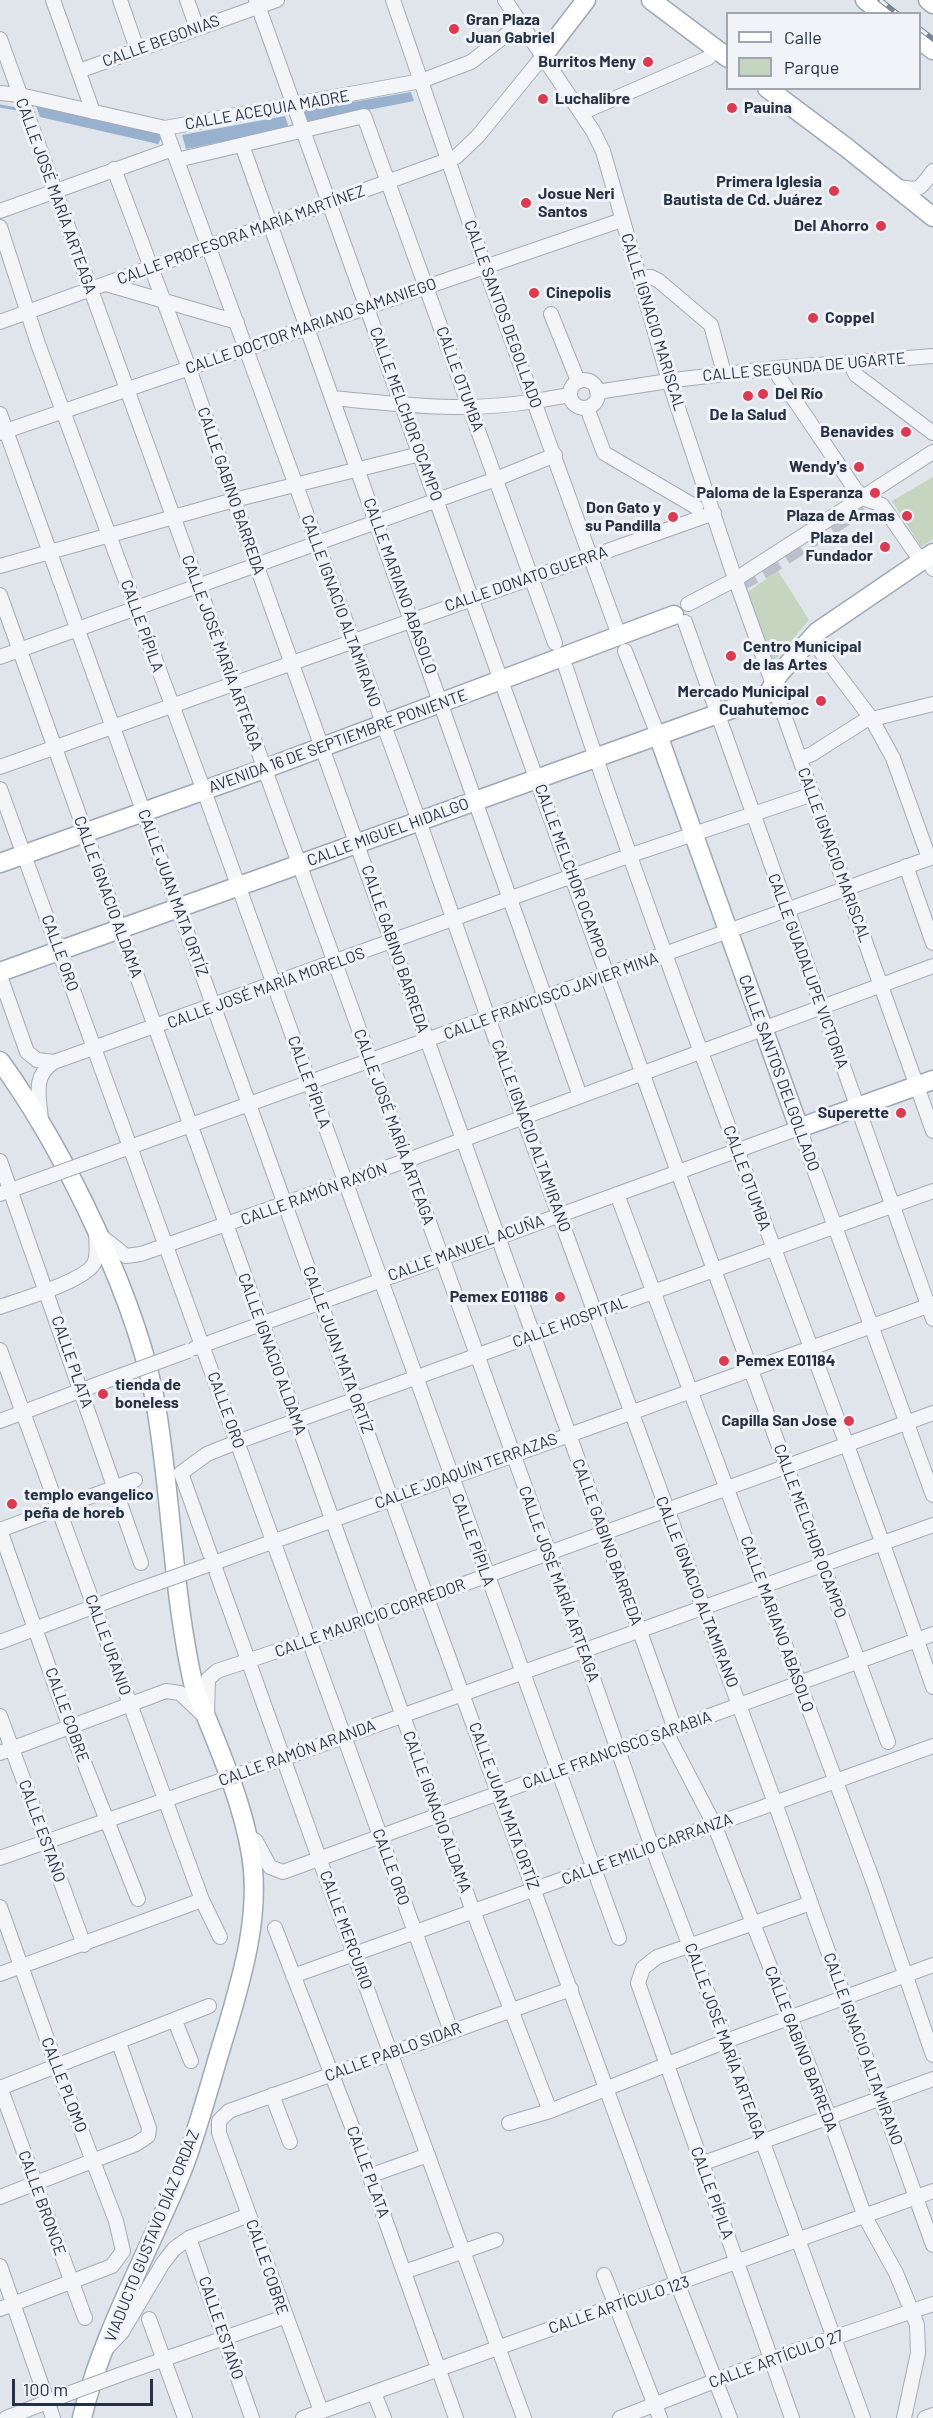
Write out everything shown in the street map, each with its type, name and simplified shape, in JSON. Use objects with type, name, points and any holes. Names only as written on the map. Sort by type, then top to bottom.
[{"type":"main road","points":[[543,56],[586,0]]},
{"type":"main road","points":[[651,0],[722,54]]},
{"type":"main road","points":[[865,0],[880,12]]},
{"type":"main road","points":[[928,0],[933,4]]},
{"type":"main road","points":[[921,41],[933,50]]},
{"type":"main road","points":[[769,90],[933,217]]},
{"type":"main road","points":[[772,687],[779,674],[817,632],[928,561]]},
{"type":"main road","name":"AVENIDA 16 DE SEPTIEMBRE PONIENTE","points":[[0,863],[204,791],[682,614]]},
{"type":"main road","name":"CALLE MIGUEL HIDALGO","points":[[0,974],[237,886],[719,714],[759,699],[772,687]]},
{"type":"main road","name":"CALLE SANTOS DELGOLLADO","points":[[658,735],[799,1128]]},
{"type":"main road","name":"VIADUCTO GUSTAVO DÍAZ ORDAZ","points":[[0,1061],[41,1124],[96,1233],[122,1294],[150,1379],[157,1411],[177,1590],[194,1688],[207,1718],[248,1838],[254,1876],[241,1981],[183,2169],[104,2352],[82,2418]]},
{"type":"main road","name":"CALLE MANUEL ACUÑA","points":[[799,1128],[925,1083]]},
{"type":"street","points":[[53,0],[93,112]]},
{"type":"street","points":[[120,0],[137,49]]},
{"type":"street","points":[[187,0],[197,28]]},
{"type":"street","name":"CALLE BEGONIAS","points":[[79,71],[197,28],[257,3],[277,0]]},
{"type":"street","name":"CALLE SANTOS DEGOLLADO","points":[[393,0],[485,267],[538,401],[616,627]]},
{"type":"street","name":"CALLE IGNACIO MARISCAL","points":[[505,0],[581,113],[603,151],[669,381],[729,560],[772,687],[813,794],[880,986],[925,1083],[933,1131]]},
{"type":"street","name":"CALLE MELCHOR OCAMPO","points":[[257,3],[678,1172],[888,1742]]},
{"type":"street","name":"CALLE ACEQUIA MADRE","points":[[171,143],[295,108],[421,81],[471,62],[520,24]]},
{"type":"street","name":"CALLE JOSÉ MARÍA ARTEAGA","points":[[0,39],[297,865],[549,1553],[652,1847],[764,2142],[863,2418]]},
{"type":"street","points":[[581,113],[722,54]]},
{"type":"street","name":"CALLE PROFESORA MARÍA MARTÍNEZ","points":[[0,322],[448,161],[469,147],[543,56]]},
{"type":"street","name":"CALLE ACEQUIA MADRE","points":[[0,93],[20,95],[93,112],[171,143],[242,145],[302,128],[364,116]]},
{"type":"street","name":"CALLE OTUMBA","points":[[364,116],[555,643]]},
{"type":"street","points":[[0,212],[114,169],[171,143]]},
{"type":"street","name":"CALLE IGNACIO ALTAMIRANO","points":[[171,143],[248,350],[315,542],[419,821],[487,1018],[596,1312],[666,1510],[776,1803],[933,2245]]},
{"type":"street","name":"CALLE MARIANO ABASOLO","points":[[242,145],[268,226],[377,520],[580,1096]]},
{"type":"street","name":"CALLE GABINO BARREDA","points":[[114,169],[161,300],[189,368],[256,564],[324,747],[462,1140],[605,1532],[670,1731],[714,1824],[829,2117],[865,2217],[896,2273],[912,2312],[917,2332],[916,2369],[904,2418]]},
{"type":"street","points":[[896,187],[911,191],[918,190],[933,171]]},
{"type":"street","name":"CALLE DOCTOR MARIANO SAMANIEGO","points":[[3,432],[63,409],[248,350],[622,220]]},
{"type":"street","name":"CALLE PÍPILA","points":[[0,227],[27,312],[204,791],[381,1279],[414,1378],[619,1938]]},
{"type":"street","points":[[639,277],[651,277],[659,281],[711,324],[724,373]]},
{"type":"street","points":[[106,284],[237,322]]},
{"type":"street","points":[[552,314],[578,381]]},
{"type":"street","name":"CALLE SEGUNDA DE UGARTE","points":[[597,392],[724,373],[933,356]]},
{"type":"street","points":[[850,363],[856,375],[933,433]]},
{"type":"street","points":[[777,368],[779,378],[862,497],[882,505],[928,561]]},
{"type":"street","points":[[570,395],[577,407],[587,408],[595,402],[597,392],[592,383],[578,381]]},
{"type":"street","points":[[332,398],[402,404],[469,405],[538,401],[570,395],[578,381]]},
{"type":"street","points":[[587,408],[604,453],[696,507]]},
{"type":"street","name":"CALLE JUAN MATA ORTÍZ","points":[[0,414],[3,432],[51,552],[427,1598],[678,2284],[730,2418]]},
{"type":"street","points":[[682,614],[933,452]]},
{"type":"street","points":[[0,566],[234,500],[420,454]]},
{"type":"street","points":[[0,657],[315,542],[496,479],[555,455]]},
{"type":"street","name":"CALLE DONATO GUERRA","points":[[0,767],[714,513]]},
{"type":"street","name":"CALLE IGNACIO ALDAMA","points":[[0,595],[472,1911],[550,2111]]},
{"type":"street","name":"CALLE GUADALUPE VICTORIA","points":[[682,614],[931,1310]]},
{"type":"street","points":[[816,644],[871,718],[893,758],[931,858]]},
{"type":"street","name":"CALLE SANTOS DELGOLLADO","points":[[625,651],[658,735]]},
{"type":"street","name":"CALLE OTUMBA","points":[[566,668],[595,757],[933,1687]]},
{"type":"street","points":[[800,759],[871,718],[933,704]]},
{"type":"street","name":"CALLE ORO","points":[[0,789],[451,2031]]},
{"type":"street","name":"CALLE JOSÉ MARÍA MORELOS","points":[[54,1062],[334,964],[631,855],[813,794]]},
{"type":"street","name":"CALLE FRANCISCO JAVIER MINA","points":[[6,1192],[931,858]]},
{"type":"street","points":[[906,866],[933,944]]},
{"type":"street","name":"CALLE RAMÓN RAYÓN","points":[[96,1233],[126,1256],[132,1257],[405,1161],[933,966]]},
{"type":"street","points":[[0,974],[27,1052],[36,1060],[54,1062]]},
{"type":"street","points":[[41,1124],[38,1079],[43,1070],[54,1062]]},
{"type":"street","name":"CALLE SANTOS DELGOLLADO","points":[[799,1128],[933,1495]]},
{"type":"street","name":"CALLE MANUEL ACUÑA","points":[[0,1421],[320,1301],[799,1128]]},
{"type":"street","name":"CALLE PLATA","points":[[0,1161],[6,1192],[47,1290],[117,1487],[141,1563]]},
{"type":"street","name":"CALLE HOSPITAL","points":[[207,1454],[933,1191]]},
{"type":"street","name":"CALLE MARIANO ABASOLO","points":[[616,1194],[836,1781],[933,2055]]},
{"type":"street","points":[[0,1307],[47,1290],[90,1269],[95,1261],[96,1233]]},
{"type":"street","name":"CALLE JOAQUÍN TERRAZAS","points":[[0,1642],[568,1433],[872,1326],[931,1310]]},
{"type":"street","name":"CALLE URANIO","points":[[0,1350],[202,1900],[220,1937]]},
{"type":"street","name":"CALLE MAURICIO CORREDOR","points":[[207,1718],[207,1684],[213,1673],[427,1598],[933,1413]]},
{"type":"street","name":"CALLE MERCURIO","points":[[207,1454],[185,1468],[182,1477],[211,1564],[249,1660],[524,2418]]},
{"type":"street","points":[[0,1530],[135,1480]]},
{"type":"street","name":"CALLE RAMÓN ARANDA","points":[[0,1858],[704,1609],[933,1525]]},
{"type":"street","name":"CALLE COBRE","points":[[0,1530],[37,1628],[70,1727],[138,1899]]},
{"type":"street","name":"CALLE FRANCISCO SARABIA","points":[[248,1838],[256,1841],[270,1867],[283,1872],[933,1635]]},
{"type":"street","points":[[6,1751],[166,1691],[180,1693],[207,1718]]},
{"type":"street","name":"CALLE ESTAÑO","points":[[0,1716],[6,1751],[47,1843],[84,1945]]},
{"type":"street","name":"CALLE EMILIO CARRANZA","points":[[293,1976],[933,1746]]},
{"type":"street","points":[[0,1974],[202,1900]]},
{"type":"street","points":[[690,1946],[811,1903]]},
{"type":"street","name":"CALLE PLOMO","points":[[0,1907],[122,2240],[123,2251],[117,2262],[71,2282]]},
{"type":"street","name":"CALLE PLATA","points":[[275,1928],[332,2074],[456,2418]]},
{"type":"street","name":"CALLE PÍPILA","points":[[690,1946],[657,1957],[642,1968],[638,1983],[665,2066],[792,2418]]},
{"type":"street","points":[[508,2123],[550,2111],[726,2041],[933,1965]]},
{"type":"street","name":"CALLE PABLO SIDAR","points":[[219,2121],[229,2110],[571,1989]]},
{"type":"street","points":[[0,2087],[119,2043],[209,2006]]},
{"type":"street","points":[[175,2021],[191,2061]]},
{"type":"street","points":[[0,2197],[148,2136],[149,2128],[119,2043]]},
{"type":"street","points":[[701,2164],[933,2079]]},
{"type":"street","name":"CALLE BRONCE","points":[[0,2087],[85,2318]]},
{"type":"street","points":[[272,2095],[290,2142]]},
{"type":"street","name":"CALLE COBRE","points":[[219,2121],[219,2133],[284,2317],[321,2412]]},
{"type":"street","points":[[369,2176],[428,2155]]},
{"type":"street","name":"CALLE ARTÍCULO 123","points":[[303,2418],[933,2191]]},
{"type":"street","points":[[104,2352],[135,2313],[163,2263],[189,2238],[249,2215]]},
{"type":"street","name":"CALLE ESTAÑO","points":[[189,2238],[252,2418]]},
{"type":"street","points":[[404,2272],[496,2240]]},
{"type":"street","points":[[0,2266],[53,2418]]},
{"type":"street","points":[[604,2275],[657,2412]]},
{"type":"street","points":[[0,2309],[71,2282]]},
{"type":"street","name":"CALLE ARTÍCULO 27","points":[[620,2418],[657,2412],[716,2380],[933,2304]]},
{"type":"street","points":[[6,2418],[163,2358],[284,2317]]},
{"type":"street","points":[[149,2319],[184,2418]]},
{"type":"street","points":[[374,2392],[384,2418]]},
{"type":"green space","name":"Plaza de Armas","points":[[933,477],[933,539],[921,547],[892,501]]},
{"type":"green space","points":[[778,571],[809,620],[764,673],[737,599]]},
{"type":"water","points":[[411,92],[414,101],[307,122],[304,114],[306,110]]},
{"type":"water","points":[[36,106],[158,132],[161,139],[158,144],[40,117]]},
{"type":"water","points":[[285,116],[289,128],[186,149],[182,135]]},
{"type":"waterway","points":[[0,106],[22,110]]},
{"type":"tunnel","points":[[738,583],[763,570],[862,506]]},
{"type":"railway","points":[[880,0],[895,12]]},
{"type":"railway","points":[[921,30],[933,39]]},
{"type":"place","name":"Gran Plaza Juan Gabriel","points":[[454,29]]},
{"type":"place","name":"Burritos Meny","points":[[648,62]]},
{"type":"place","name":"Luchalibre","points":[[543,99]]},
{"type":"place","name":"Pauina","points":[[732,108]]},
{"type":"place","name":"Primera Iglesia Bautista de Cd. Juárez","points":[[834,191]]},
{"type":"place","name":"Josue Neri Santos","points":[[526,203]]},
{"type":"place","name":"Del Ahorro","points":[[881,226]]},
{"type":"place","name":"Cinepolis","points":[[534,293]]},
{"type":"place","name":"Coppel","points":[[813,318]]},
{"type":"place","name":"Del Río","points":[[763,394]]},
{"type":"place","name":"De la Salud","points":[[748,396]]},
{"type":"place","name":"Benavides","points":[[906,432]]},
{"type":"place","name":"Wendy's","points":[[859,467]]},
{"type":"place","name":"Paloma de la Esperanza","points":[[875,493]]},
{"type":"place","name":"Plaza de Armas","points":[[907,516]]},
{"type":"place","name":"Don Gato y su Pandilla","points":[[673,517]]},
{"type":"place","name":"Plaza del Fundador","points":[[885,547]]},
{"type":"place","name":"Centro Municipal de las Artes","points":[[731,656]]},
{"type":"place","name":"Mercado Municipal Cuahutemoc","points":[[821,701]]},
{"type":"place","name":"Superette","points":[[901,1113]]},
{"type":"place","name":"Pemex E01186","points":[[560,1297]]},
{"type":"place","name":"Pemex E01184","points":[[724,1361]]},
{"type":"place","name":"tienda de boneless","points":[[103,1394]]},
{"type":"place","name":"Capilla San Jose","points":[[849,1421]]},
{"type":"place","name":"templo evangelico peña de horeb","points":[[12,1504]]}]
